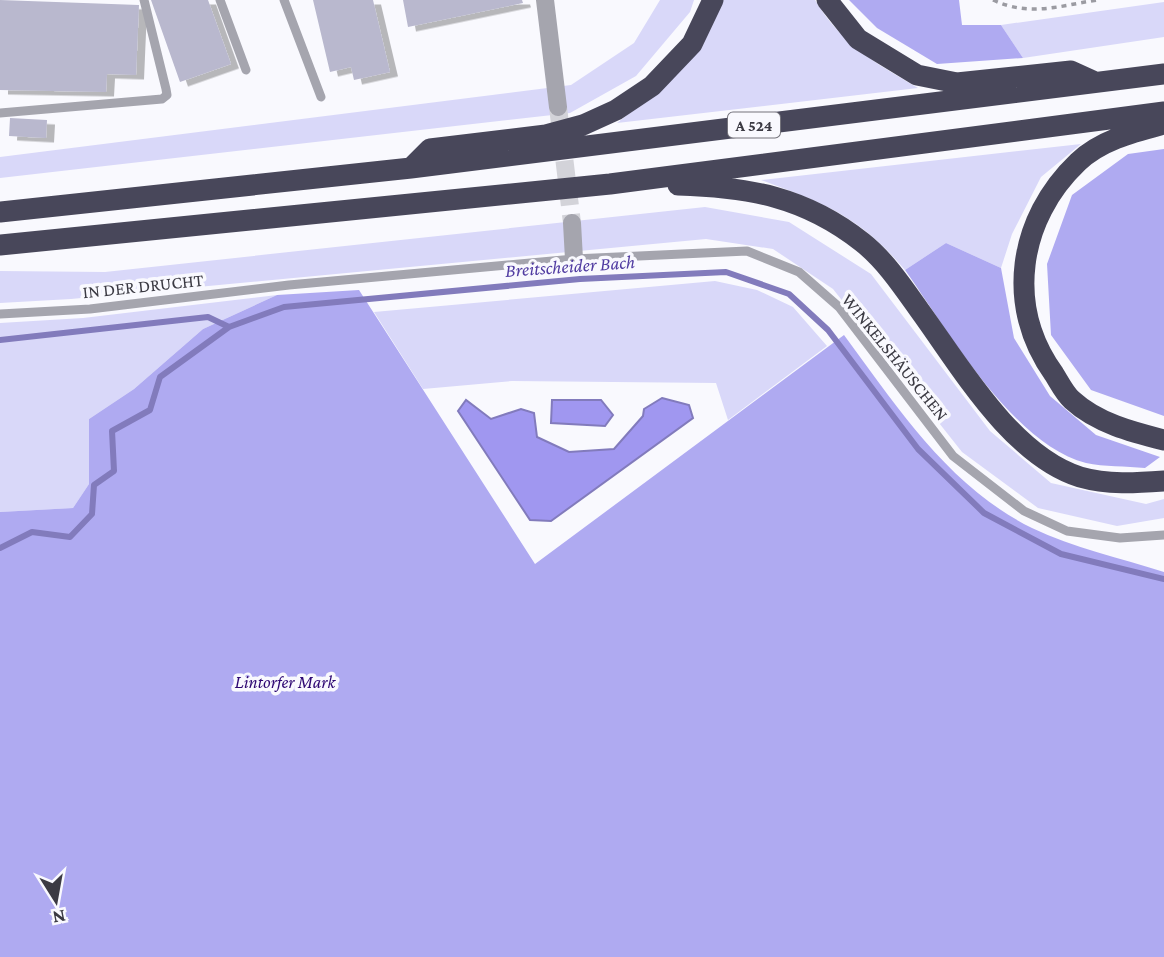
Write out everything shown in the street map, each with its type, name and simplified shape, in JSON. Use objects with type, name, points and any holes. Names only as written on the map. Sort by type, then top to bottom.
[{"type":"highway","points":[[411,167],[430,149],[546,135],[583,125],[616,110],[652,86],[692,44],[713,0]]},
{"type":"highway","points":[[827,0],[858,39],[918,75],[957,83],[1071,71],[1098,83]]},
{"type":"highway","name":"A 524","points":[[0,212],[411,167],[1164,74]]},
{"type":"highway","name":"A 524","points":[[0,246],[610,184],[1164,112]]},
{"type":"highway","points":[[1164,124],[1122,135],[1079,160],[1052,190],[1034,227],[1022,266],[1024,309],[1040,355],[1072,400],[1121,429],[1164,440]]},
{"type":"highway","points":[[610,184],[734,186],[788,201],[829,218],[864,244],[897,279],[995,415],[1035,452],[1078,476],[1122,484],[1164,481]]},
{"type":"street","points":[[545,0],[558,107]]},
{"type":"street","points":[[572,223],[574,259]]},
{"type":"lane","points":[[0,113],[162,99],[166,96],[144,0]]},
{"type":"lane","points":[[220,0],[246,70]]},
{"type":"lane","points":[[284,0],[321,97]]},
{"type":"lane","name":"WINKELSHÄUSCHEN","points":[[289,285],[574,259],[747,251],[799,272],[839,307],[953,456],[1024,511],[1067,531],[1120,538],[1164,535]]},
{"type":"lane","name":"IN DER DRUCHT","points":[[0,314],[90,309],[289,285]]},
{"type":"path","points":[[993,0],[1015,10],[1028,11],[1097,0]]},
{"type":"shaded area","points":[[660,0],[694,0],[690,12],[636,76],[570,113],[0,178],[0,157],[571,85],[634,43]]},
{"type":"shaded area","points":[[722,0],[815,0],[825,16],[848,41],[873,61],[918,88],[617,123],[666,84],[693,56],[714,21]]},
{"type":"shaded area","points":[[1164,2],[1164,37],[1023,58],[1001,25]]},
{"type":"shaded area","points":[[1081,144],[1041,177],[1012,234],[1001,268],[946,243],[905,270],[872,237],[840,214],[761,180]]},
{"type":"shaded area","points":[[705,207],[789,222],[871,274],[990,431],[1051,483],[1146,504],[1164,499],[1164,518],[1117,526],[1038,508],[962,452],[833,289],[773,249],[706,239],[71,299],[0,303],[0,271],[105,272]]},
{"type":"shaded area","points":[[715,281],[757,290],[793,307],[827,346],[728,420],[716,383],[512,381],[423,389],[374,312]]},
{"type":"shaded area","points":[[277,295],[203,329],[134,389],[89,419],[89,484],[73,508],[0,512],[0,323],[83,318]]},
{"type":"shaded area","points":[[662,398],[689,405],[693,418],[551,521],[530,520],[458,411],[466,400],[491,419],[521,409],[534,413],[537,437],[569,452],[614,449],[643,416],[644,409]]},
{"type":"shaded area","points":[[552,400],[601,400],[613,415],[605,426],[551,423]]},
{"type":"green space","points":[[849,0],[959,0],[962,25],[1001,25],[1023,58],[937,64],[877,28]]},
{"type":"green space","points":[[1164,149],[1164,416],[1091,390],[1051,335],[1047,264],[1072,195],[1128,154]]},
{"type":"green space","points":[[946,243],[1001,268],[1014,338],[1050,396],[1096,435],[1160,457],[1145,468],[1086,463],[1059,452],[1033,434],[1008,410],[961,352],[905,270]]},
{"type":"green space","name":"Lintorfer Mark","points":[[359,290],[535,564],[844,335],[927,444],[975,491],[1002,511],[1032,528],[1064,541],[1164,572],[1164,957],[0,957],[0,512],[73,508],[89,484],[89,419],[134,389],[203,329],[277,295]]},
{"type":"building","points":[[0,0],[139,5],[136,75],[107,74],[106,92],[0,90]]},
{"type":"building","points":[[151,0],[208,0],[231,64],[180,82]]},
{"type":"building","points":[[313,0],[373,0],[390,72],[354,80],[351,67],[330,72]]},
{"type":"building","points":[[403,0],[522,0],[523,3],[408,27]]},
{"type":"building","points":[[10,118],[47,120],[46,138],[9,136]]},
{"type":"waterway","name":"Breitscheider Bach","points":[[0,548],[32,532],[70,537],[92,514],[94,485],[114,471],[112,431],[150,410],[160,377],[229,327],[284,307],[580,279],[726,272],[789,294],[828,330],[918,449],[984,513],[1061,554],[1164,579]]},
{"type":"waterway","points":[[0,340],[208,317],[229,327]]},
{"type":"tunnel","points":[[558,107],[572,223]]}]
